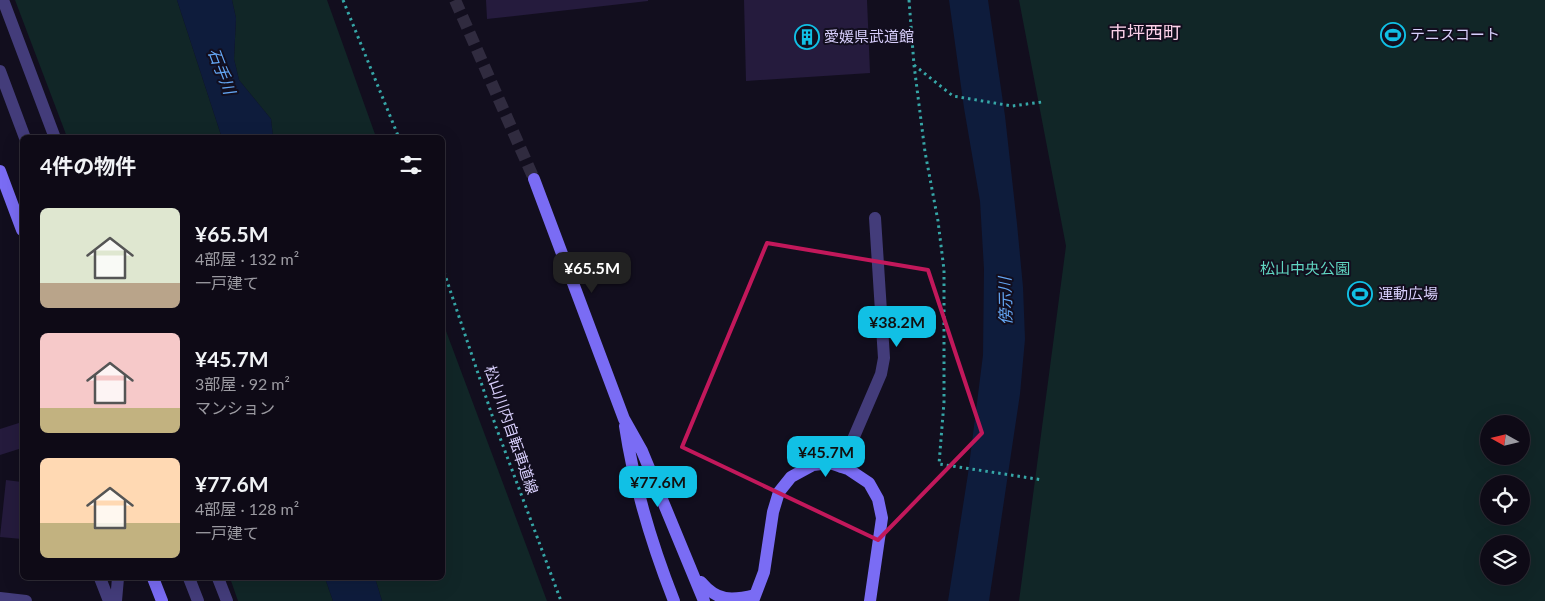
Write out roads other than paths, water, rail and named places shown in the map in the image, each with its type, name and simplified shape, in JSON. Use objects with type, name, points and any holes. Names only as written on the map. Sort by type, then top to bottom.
[{"type":"street","points":[[3,0],[54,135]]},
{"type":"street","points":[[0,71],[24,135]]},
{"type":"street","points":[[0,171],[20,225]]},
{"type":"street","points":[[534,179],[624,419],[642,451],[704,601]]},
{"type":"street","points":[[841,467],[881,374],[884,358],[880,272],[875,218]]},
{"type":"street","points":[[624,419],[630,460],[660,564],[674,601]]},
{"type":"street","points":[[692,570],[710,594],[725,601],[754,598],[764,572],[773,512],[779,492],[791,477],[813,465],[830,463],[848,469],[868,482],[878,499],[882,518],[870,601]]},
{"type":"street","points":[[101,580],[109,601]]},
{"type":"street","points":[[116,601],[118,580]]},
{"type":"street","points":[[154,580],[162,601]]},
{"type":"street","points":[[190,580],[198,601]]},
{"type":"street","points":[[219,580],[227,601]]},
{"type":"street","points":[[0,598],[26,601]]},
{"type":"water","name":"石手川","points":[[177,0],[232,0],[236,18],[234,59],[239,80],[271,119],[273,135],[221,135]]},
{"type":"water","name":"傍示川","points":[[949,0],[988,0],[1005,116],[1023,287],[1025,339],[1020,394],[989,601],[948,601],[968,474],[983,355],[984,269],[980,201],[964,108]]},
{"type":"water","points":[[326,580],[376,580],[382,601],[333,601]]},
{"type":"tunnel","points":[[455,0],[534,179]]},
{"type":"place","name":"テニスコート","points":[[1393,35]]},
{"type":"place","name":"愛媛県武道館","points":[[807,37]]},
{"type":"place","name":"運動広場","points":[[1360,294]]},
{"type":"district","name":"市坪西町","points":[[1145,33]]},
{"type":"park label","name":"松山中央公園","points":[[1305,269]]}]
